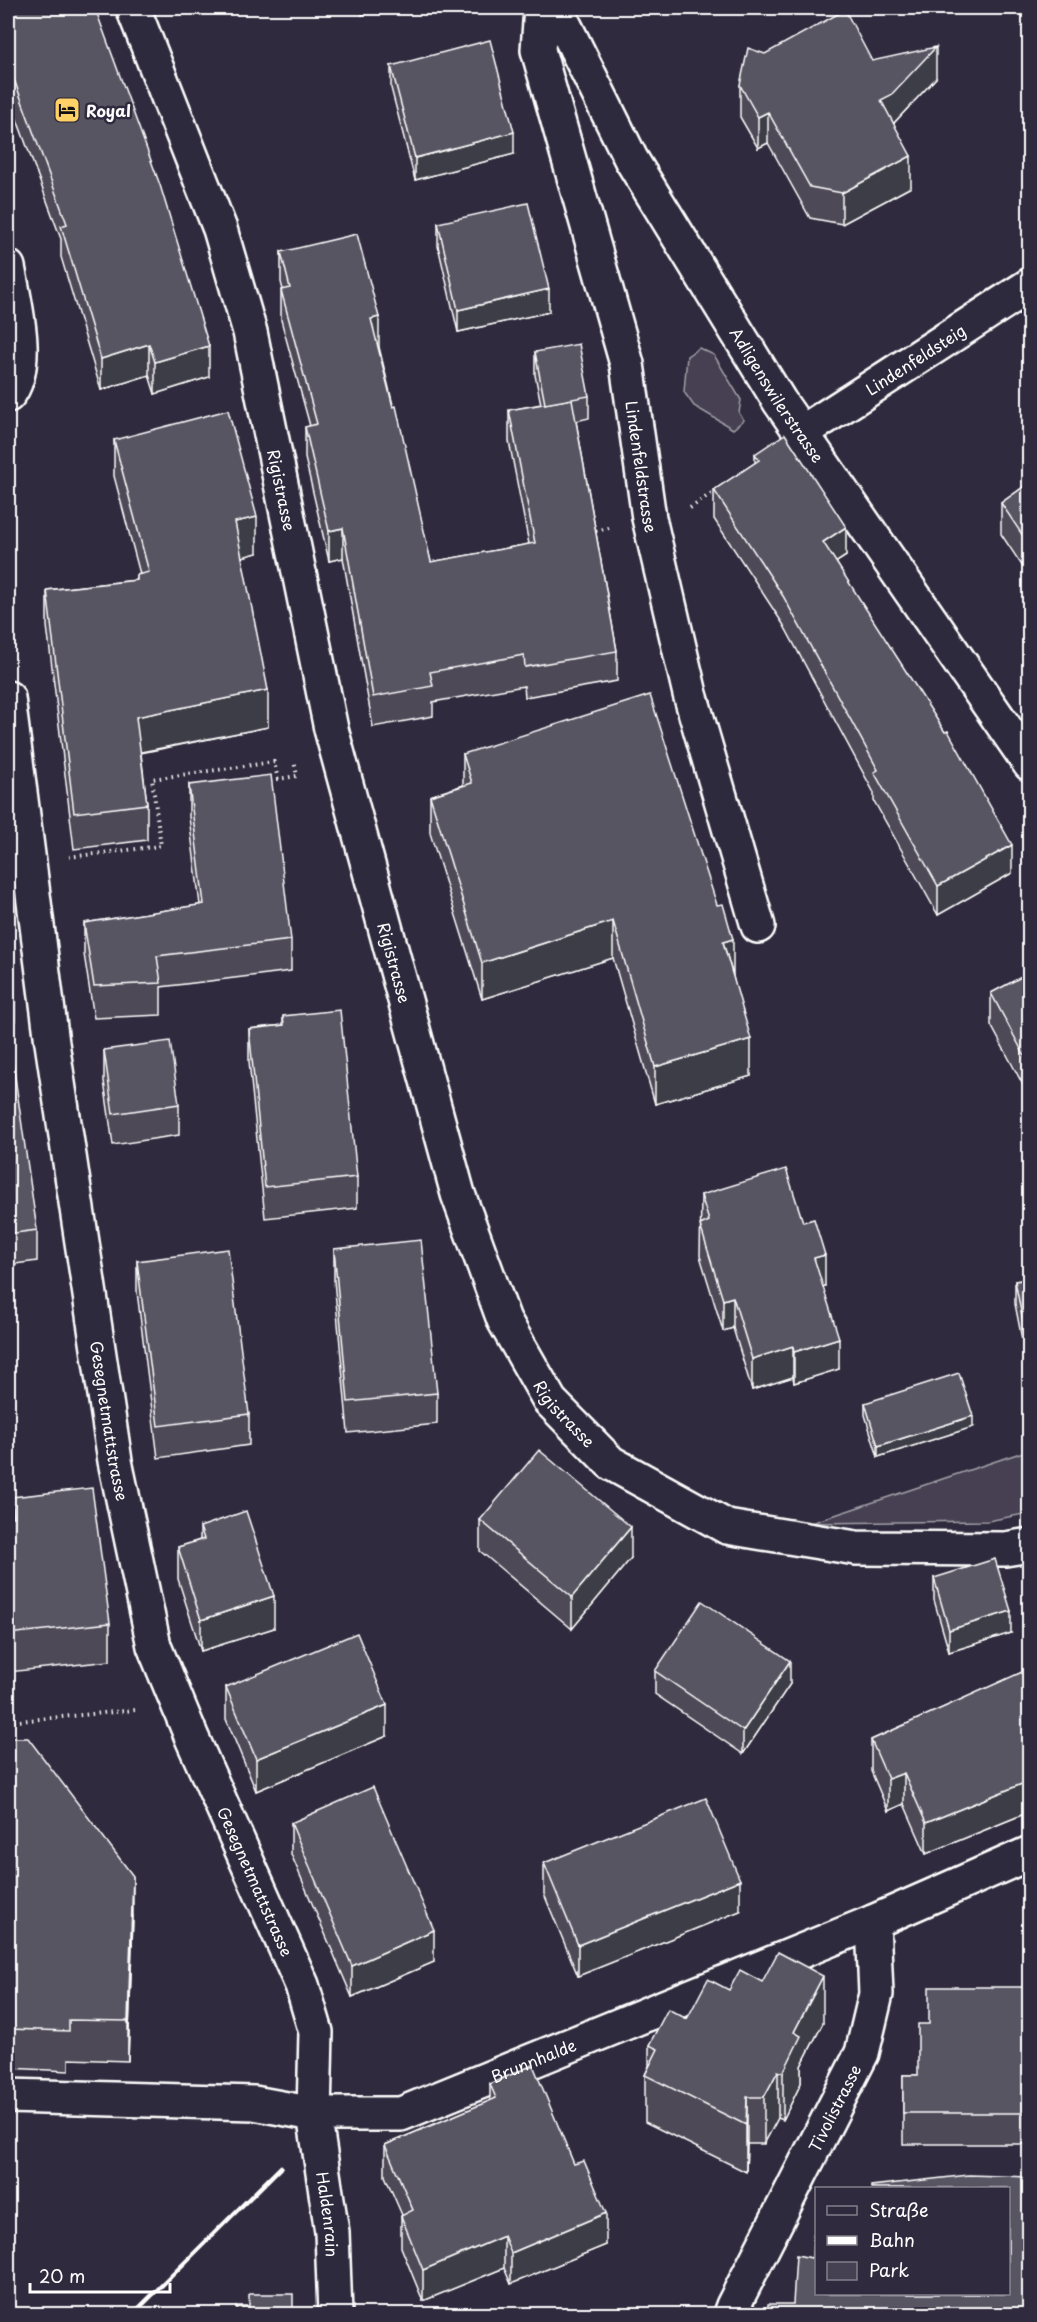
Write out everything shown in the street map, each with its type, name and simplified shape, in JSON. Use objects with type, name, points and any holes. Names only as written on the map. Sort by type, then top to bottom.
[{"type":"street","name":"Rigistrasse","points":[[133,8],[220,229],[250,332],[331,729],[458,1194],[504,1320],[549,1401],[611,1462],[727,1527],[856,1548],[1005,1549],[1029,1545]]},
{"type":"street","name":"Lindenfeldstrasse","points":[[541,8],[538,50],[627,364],[649,518],[690,694],[758,926]]},
{"type":"street","name":"Adligenswilerstrasse","points":[[556,8],[631,159],[780,402],[1029,764]]},
{"type":"street","points":[[8,267],[16,308],[20,347],[17,372],[8,394]]},
{"type":"street","name":"Lindenfeldsteig","points":[[801,433],[1029,285]]},
{"type":"street","name":"Gesegnetmattstrasse","points":[[8,698],[52,1043],[114,1450],[154,1646],[192,1738],[302,1985],[316,2032],[314,2114]]},
{"type":"street","name":"Brunnhalde","points":[[8,2096],[254,2103],[314,2114],[401,2114],[873,1922],[1029,1853]]},
{"type":"street","name":"Tivolistrasse","points":[[730,2314],[862,2053],[876,1994],[873,1922]]},
{"type":"street","name":"Haldenrain","points":[[314,2114],[332,2232],[335,2314]]},
{"type":"path","points":[[581,534],[690,508],[726,483]]},
{"type":"path","points":[[81,856],[161,846],[152,779],[274,762],[278,779],[297,776],[293,756]]},
{"type":"path","points":[[8,1722],[137,1709]]},
{"type":"green space","points":[[699,348],[714,355],[741,400],[739,413],[744,420],[733,429],[694,406],[684,392],[687,356]]},
{"type":"green space","points":[[1029,1450],[1029,1513],[988,1521],[811,1523]]},
{"type":"building","points":[[8,8],[95,8],[160,185],[209,346],[155,362],[149,344],[101,359],[61,226],[67,224],[8,63]]},
{"type":"building","points":[[845,10],[872,61],[936,47],[891,95],[881,100],[911,156],[842,193],[810,187],[768,112],[758,117],[740,85],[748,48],[765,54]]},
{"type":"building","points":[[490,40],[514,132],[415,158],[391,66]]},
{"type":"building","points":[[528,203],[549,289],[458,310],[438,223]]},
{"type":"building","points":[[357,234],[379,317],[371,319],[393,407],[396,406],[431,562],[535,543],[509,410],[572,399],[617,651],[525,667],[524,655],[430,672],[433,686],[373,697],[343,528],[329,531],[305,427],[317,424],[281,290],[290,288],[281,252]]},
{"type":"building","points":[[579,344],[589,396],[545,404],[535,352]]},
{"type":"building","points":[[228,410],[257,517],[235,522],[268,690],[136,717],[147,804],[74,813],[47,590],[137,580],[137,575],[149,572],[114,440]]},
{"type":"building","points":[[785,434],[846,527],[823,542],[945,732],[948,731],[1012,845],[938,886],[874,772],[878,770],[783,596],[714,490],[759,460],[755,454]]},
{"type":"building","points":[[1029,483],[1029,545],[1001,503]]},
{"type":"building","points":[[650,695],[717,905],[723,904],[733,939],[723,942],[751,1039],[655,1067],[613,921],[482,963],[430,796],[472,783],[463,754]]},
{"type":"building","points":[[271,775],[291,940],[157,956],[161,983],[94,986],[84,923],[204,904],[189,785]]},
{"type":"building","points":[[8,936],[13,936],[15,990],[8,990]]},
{"type":"building","points":[[1029,973],[1029,1064],[991,993]]},
{"type":"building","points":[[340,1010],[357,1177],[265,1187],[249,1029],[284,1025],[283,1016]]},
{"type":"building","points":[[170,1041],[179,1104],[113,1114],[104,1050]]},
{"type":"building","points":[[8,1063],[13,1063],[37,1230],[8,1234]]},
{"type":"building","points":[[786,1169],[803,1222],[814,1219],[825,1255],[814,1258],[839,1338],[794,1352],[793,1346],[752,1359],[733,1297],[723,1300],[700,1225],[709,1221],[701,1195]]},
{"type":"building","points":[[421,1240],[437,1393],[348,1402],[334,1249]]},
{"type":"building","points":[[228,1249],[249,1414],[158,1426],[137,1261]]},
{"type":"building","points":[[1029,1279],[1029,1352],[1015,1281]]},
{"type":"building","points":[[959,1373],[973,1416],[878,1446],[865,1403]]},
{"type":"building","points":[[539,1450],[631,1527],[572,1597],[480,1520]]},
{"type":"building","points":[[92,1488],[110,1623],[8,1634],[8,1517],[14,1517],[12,1497]]},
{"type":"building","points":[[246,1511],[274,1596],[201,1620],[178,1547],[204,1539],[200,1527]]},
{"type":"building","points":[[995,1559],[1011,1611],[949,1630],[934,1578]]},
{"type":"building","points":[[702,1601],[790,1661],[743,1731],[655,1671]]},
{"type":"building","points":[[357,1633],[387,1705],[256,1759],[226,1687]]},
{"type":"building","points":[[1029,1669],[1029,1781],[926,1823],[904,1773],[888,1779],[871,1740]]},
{"type":"building","points":[[8,1738],[28,1738],[133,1876],[128,2021],[69,2020],[69,2031],[8,2029]]},
{"type":"building","points":[[373,1787],[434,1930],[352,1966],[291,1823]]},
{"type":"building","points":[[706,1798],[740,1880],[578,1945],[544,1863]]},
{"type":"building","points":[[778,1952],[823,1976],[794,2032],[801,2036],[783,2073],[778,2071],[764,2097],[747,2097],[746,2125],[645,2075],[658,2049],[649,2045],[668,2009],[687,2019],[708,1979],[729,1990],[740,1970],[762,1982]]},
{"type":"building","points":[[929,1987],[1029,1987],[1029,2024],[1025,2024],[1025,2113],[903,2113],[903,2075],[918,2075],[918,2024],[929,2024]]},
{"type":"building","points":[[533,2065],[574,2164],[584,2161],[606,2213],[511,2253],[504,2236],[423,2270],[401,2216],[413,2210],[385,2145],[496,2098],[490,2084]]},
{"type":"building","points":[[8,2162],[10,2215],[8,2215]]},
{"type":"building","points":[[969,2175],[1029,2177],[1029,2314],[768,2314],[768,2304],[793,2304],[796,2255],[812,2258],[813,2235],[815,2235],[815,2295],[1010,2295],[1010,2187],[871,2186]]},
{"type":"building","points":[[249,2294],[293,2294],[293,2314],[237,2314],[237,2306],[249,2306]]},
{"type":"railway","points":[[133,2314],[281,2167]]},
{"type":"place","name":"Royal","points":[[67,110]]}]
